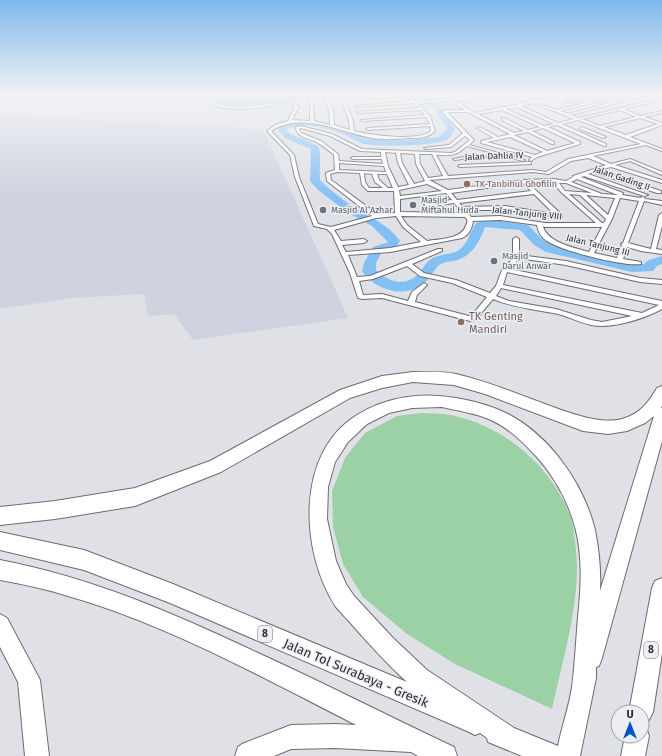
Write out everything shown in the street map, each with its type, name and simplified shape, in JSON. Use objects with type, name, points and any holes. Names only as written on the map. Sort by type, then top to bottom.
[{"type":"highway","points":[[0,516],[55,510],[135,497],[216,467],[345,394],[382,382],[413,377],[454,379],[519,400],[583,424],[608,427],[622,426],[640,418],[653,408],[662,392]]},
{"type":"highway","points":[[514,740],[419,678],[381,641],[344,600],[328,567],[319,535],[317,507],[320,480],[331,452],[347,430],[377,410],[401,403],[431,400],[456,403],[484,411],[511,423],[534,443],[555,467],[572,493],[585,528],[589,556],[590,588],[583,687]]},
{"type":"highway","points":[[568,756],[583,687],[662,414]]},
{"type":"highway","name":"Jalan Tol Surabaya - Gresik","points":[[0,541],[84,560],[173,594],[552,756]]},
{"type":"highway","points":[[0,570],[26,574],[69,585],[115,600],[200,636],[445,756]]},
{"type":"highway","name":"8","points":[[642,704],[662,588]]},
{"type":"highway","points":[[0,625],[29,680],[37,756]]},
{"type":"highway","points":[[247,756],[291,737],[336,736],[416,742]]},
{"type":"highway","points":[[633,756],[635,744]]},
{"type":"street","points":[[272,129],[269,133],[292,155],[297,177],[316,225],[330,229],[340,243],[356,279],[358,290],[363,297],[382,296],[470,319],[475,316],[492,296],[499,286],[505,270],[513,263],[516,256],[516,239]]},
{"type":"street","points":[[297,129],[300,134],[320,142],[331,151],[336,160],[337,171]]},
{"type":"street","points":[[312,129],[331,135],[358,150],[383,152],[451,154],[456,153],[472,140]]},
{"type":"street","points":[[346,129],[377,137],[426,136],[433,131],[433,129]]},
{"type":"street","points":[[460,129],[472,140],[534,156],[579,143],[549,129]]},
{"type":"street","points":[[481,129],[497,138]]},
{"type":"street","points":[[502,129],[548,153]]},
{"type":"street","points":[[482,142],[531,129]]},
{"type":"street","points":[[571,129],[606,145]]},
{"type":"street","points":[[584,129],[604,138]]},
{"type":"street","points":[[606,129],[662,150]]},
{"type":"street","points":[[626,137],[647,129]]},
{"type":"street","points":[[306,136],[315,130]]},
{"type":"street","points":[[527,130],[553,143]]},
{"type":"street","points":[[426,148],[450,146],[465,134]]},
{"type":"street","points":[[653,146],[662,143]]},
{"type":"street","points":[[362,172],[362,181],[367,189],[388,190],[446,177],[534,171],[547,172],[566,162],[646,144]]},
{"type":"street","points":[[466,145],[529,162],[534,171]]},
{"type":"street","points":[[383,152],[384,165],[396,189],[398,198],[398,214],[409,231],[425,242]]},
{"type":"street","points":[[398,152],[400,163],[412,185]]},
{"type":"street","points":[[610,152],[617,155]]},
{"type":"street","points":[[344,254],[406,247],[425,242],[462,236],[468,230],[468,217],[448,192],[428,181],[418,164],[417,154]]},
{"type":"street","points":[[434,154],[446,177]]},
{"type":"street","name":"Jalan Dahlia IV","points":[[451,154],[467,175]]},
{"type":"street","points":[[455,159],[476,156],[484,157]]},
{"type":"street","points":[[529,162],[534,156]]},
{"type":"street","points":[[588,156],[662,182]]},
{"type":"street","points":[[623,157],[662,174]]},
{"type":"street","points":[[336,160],[383,158]]},
{"type":"street","points":[[336,160],[384,165]]},
{"type":"street","points":[[567,182],[592,170],[630,160]]},
{"type":"street","name":"Jalan Dahlia IV","points":[[460,166],[529,162]]},
{"type":"street","points":[[592,170],[659,192]]},
{"type":"street","points":[[371,219],[329,180],[328,173],[337,171],[388,173]]},
{"type":"street","points":[[374,173],[377,181],[388,190]]},
{"type":"street","name":"Jalan Gading II","points":[[583,174],[656,200]]},
{"type":"street","points":[[576,177],[627,197]]},
{"type":"street","points":[[398,198],[522,181],[554,180],[567,182],[600,194]]},
{"type":"street","points":[[554,180],[565,192],[603,225]]},
{"type":"street","points":[[522,181],[560,216],[568,226]]},
{"type":"street","points":[[656,200],[662,187]]},
{"type":"street","points":[[427,205],[535,192]]},
{"type":"street","points":[[565,192],[643,198],[662,202]]},
{"type":"street","points":[[581,193],[609,219]]},
{"type":"street","points":[[591,254],[603,225],[609,219],[618,196]]},
{"type":"street","points":[[619,260],[643,198]]},
{"type":"street","points":[[462,209],[505,208],[560,216]]},
{"type":"street","name":"Jalan Tanjung VIII","points":[[330,229],[398,214],[500,218],[540,224],[568,226],[603,225]]},
{"type":"street","points":[[653,251],[662,215]]},
{"type":"street","name":"Jalan Tanjung III","points":[[540,224],[542,234],[550,240],[575,250],[639,263]]},
{"type":"street","points":[[340,243],[364,241]]},
{"type":"street","points":[[624,244],[662,252]]},
{"type":"street","points":[[356,279],[372,277],[409,264],[440,250]]},
{"type":"street","points":[[516,256],[566,263],[640,280],[662,282]]},
{"type":"street","points":[[409,264],[425,276],[454,281],[508,303],[556,311],[590,322],[602,324],[642,316],[662,304]]},
{"type":"street","points":[[505,270],[662,304]]},
{"type":"street","points":[[411,303],[414,294],[424,285]]},
{"type":"street","points":[[499,286],[642,316]]},
{"type":"shaded area","points":[[0,129],[263,129],[348,318],[193,340],[174,314],[148,316],[144,294],[71,298],[0,309]]},
{"type":"green space","points":[[422,413],[451,415],[474,422],[493,430],[510,440],[540,467],[553,483],[571,518],[577,566],[576,584],[572,620],[552,709],[455,664],[407,634],[363,597],[343,564],[333,527],[332,491],[345,458],[365,433],[397,416]]},
{"type":"waterway","points":[[282,129],[288,136],[315,148],[315,181],[351,210],[376,224],[394,241],[391,246],[377,250],[370,263],[369,271],[382,282],[389,285],[396,287],[411,285],[425,275],[434,262],[440,259],[454,257],[464,252],[474,240],[480,225],[483,224],[500,224],[524,227],[538,242],[550,249],[632,268],[648,268],[652,264],[662,260]]},
{"type":"waterway","points":[[335,129],[345,132],[366,142],[405,143],[441,139],[445,137],[451,129]]},
{"type":"place","name":"TK Tanbihul Ghofilin","points":[[467,184]]},
{"type":"place","name":"Masjid Miftahul Huda","points":[[413,205]]},
{"type":"place","name":"Masjid Al Azhar","points":[[323,210]]},
{"type":"place","name":"Masjid Darul Anwar","points":[[494,261]]},
{"type":"place","name":"TK Genting Mandiri","points":[[461,322]]}]
